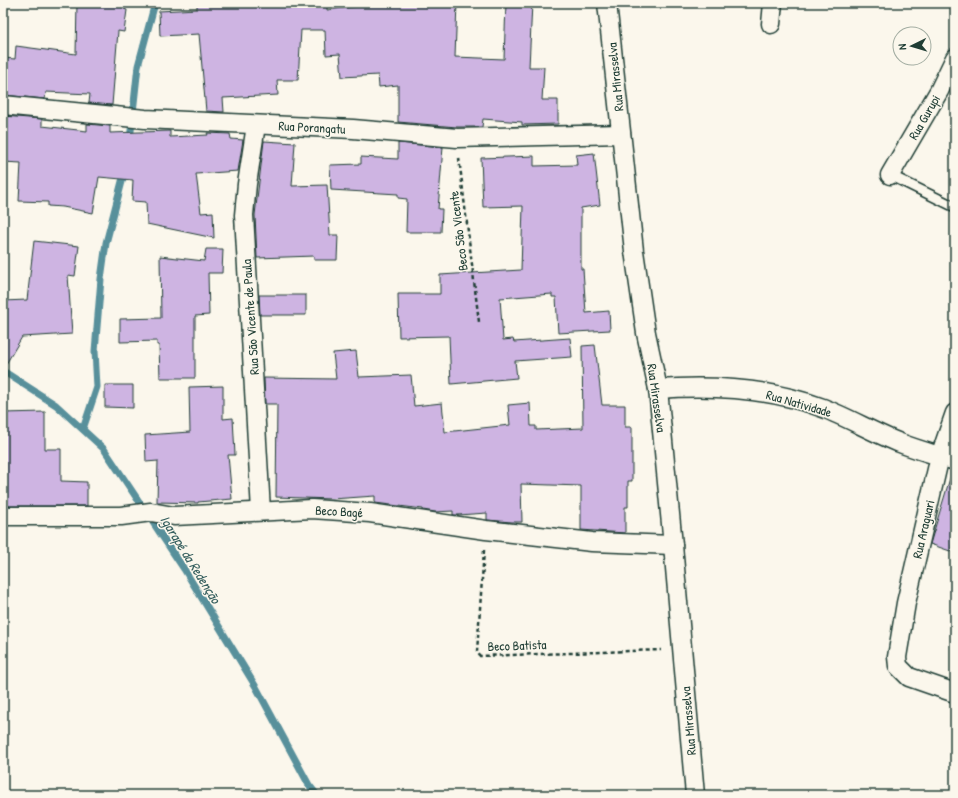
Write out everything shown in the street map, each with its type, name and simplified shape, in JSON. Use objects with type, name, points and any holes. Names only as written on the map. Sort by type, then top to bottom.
[{"type":"street","name":"Rua Mirasselva","points":[[607,3],[635,258],[646,334],[658,389],[694,795]]},
{"type":"street","points":[[771,24],[773,3]]},
{"type":"street","name":"Rua Gurupi","points":[[890,175],[939,91],[955,58]]},
{"type":"street","name":"Rua Porangatu","points":[[3,105],[145,119],[353,129],[457,138],[621,134]]},
{"type":"street","name":"Rua São Vicente de Paula","points":[[256,124],[244,215],[261,511]]},
{"type":"street","name":"Rua Natividade","points":[[658,389],[689,387],[724,388],[756,391],[790,398],[823,408],[900,443],[948,459]]},
{"type":"street","name":"Rua Araguari","points":[[955,413],[948,459],[906,603],[897,647],[898,666],[901,672],[908,677],[955,693]]},
{"type":"street","name":"Beco Bagé","points":[[3,516],[121,516],[151,512],[174,516],[312,509],[370,513],[486,530],[592,542],[673,545]]},
{"type":"lane","points":[[890,175],[955,207]]},
{"type":"path","name":"Beco São Vicente","points":[[457,138],[479,322]]},
{"type":"path","name":"Beco Batista","points":[[486,530],[477,652],[480,656],[682,650]]},
{"type":"building","points":[[77,3],[125,3],[124,9],[127,10],[124,32],[118,31],[112,105],[89,103],[90,94],[46,92],[45,99],[3,95],[3,58],[15,59],[16,46],[76,54]]},
{"type":"building","points":[[273,3],[274,6],[327,5],[327,10],[383,3],[457,3],[455,57],[504,59],[506,3],[532,3],[529,67],[544,67],[542,100],[558,100],[558,124],[522,125],[522,122],[483,119],[482,127],[457,127],[398,122],[398,85],[379,87],[378,75],[342,77],[340,54],[326,55],[325,30],[301,30],[298,80],[277,80],[278,95],[223,98],[224,112],[206,111],[199,34],[160,36],[159,11],[197,9],[197,4]]},
{"type":"building","points":[[3,116],[42,119],[42,126],[87,131],[87,124],[110,126],[110,133],[170,131],[170,137],[208,135],[207,133],[230,134],[231,139],[243,140],[238,171],[196,174],[201,213],[213,212],[214,238],[147,224],[146,202],[132,201],[133,180],[99,177],[93,213],[63,207],[48,206],[48,202],[19,201],[21,163],[3,162]]},
{"type":"building","points":[[264,141],[295,143],[292,186],[327,185],[330,235],[338,235],[337,260],[314,260],[314,256],[257,258],[255,215]]},
{"type":"building","points":[[398,143],[443,147],[438,209],[442,209],[441,232],[406,232],[407,199],[398,198],[398,194],[331,190],[330,165],[361,164],[361,157],[398,159]]},
{"type":"building","points":[[594,153],[600,205],[581,208],[581,269],[583,269],[586,313],[609,311],[610,330],[558,333],[556,297],[552,297],[552,294],[500,298],[503,340],[513,339],[514,342],[570,338],[572,357],[515,361],[517,378],[451,384],[449,336],[399,337],[398,294],[440,294],[440,275],[521,270],[523,206],[483,207],[481,158],[534,156],[534,166],[577,165],[576,155]]},
{"type":"building","points":[[34,241],[79,246],[75,276],[68,275],[72,334],[22,337],[3,369],[3,301],[27,300]]},
{"type":"building","points":[[206,249],[223,249],[222,273],[208,273],[209,315],[195,316],[195,378],[160,378],[159,345],[157,345],[157,341],[120,342],[120,319],[161,318],[160,256],[204,261]]},
{"type":"building","points":[[259,295],[306,295],[306,315],[260,315]]},
{"type":"building","points":[[595,345],[602,405],[625,405],[625,427],[632,427],[632,481],[628,481],[628,507],[625,507],[625,533],[581,530],[581,486],[521,484],[522,522],[487,520],[487,513],[453,515],[453,511],[435,512],[375,503],[375,496],[332,499],[276,497],[277,404],[265,404],[264,378],[336,379],[333,353],[356,351],[359,377],[411,375],[414,406],[442,403],[445,432],[510,425],[508,405],[530,403],[531,426],[536,426],[536,430],[583,428],[582,346]]},
{"type":"building","points":[[105,385],[133,385],[133,408],[105,407]]},
{"type":"building","points":[[223,386],[223,419],[233,418],[235,455],[228,455],[232,499],[198,503],[157,502],[158,461],[146,462],[145,435],[190,432],[189,387]]},
{"type":"building","points":[[45,412],[45,449],[61,449],[61,481],[87,482],[87,506],[3,506],[3,413]]},
{"type":"building","points":[[951,475],[955,475],[955,537],[950,551],[930,544]]},
{"type":"waterway","points":[[130,140],[138,66],[155,3]]},
{"type":"waterway","points":[[83,429],[97,387],[95,351],[101,279],[106,243],[125,170]]},
{"type":"waterway","name":"Igarapé da Redenção","points":[[3,371],[56,405],[104,449],[184,569],[256,687],[309,785],[317,795]]}]
